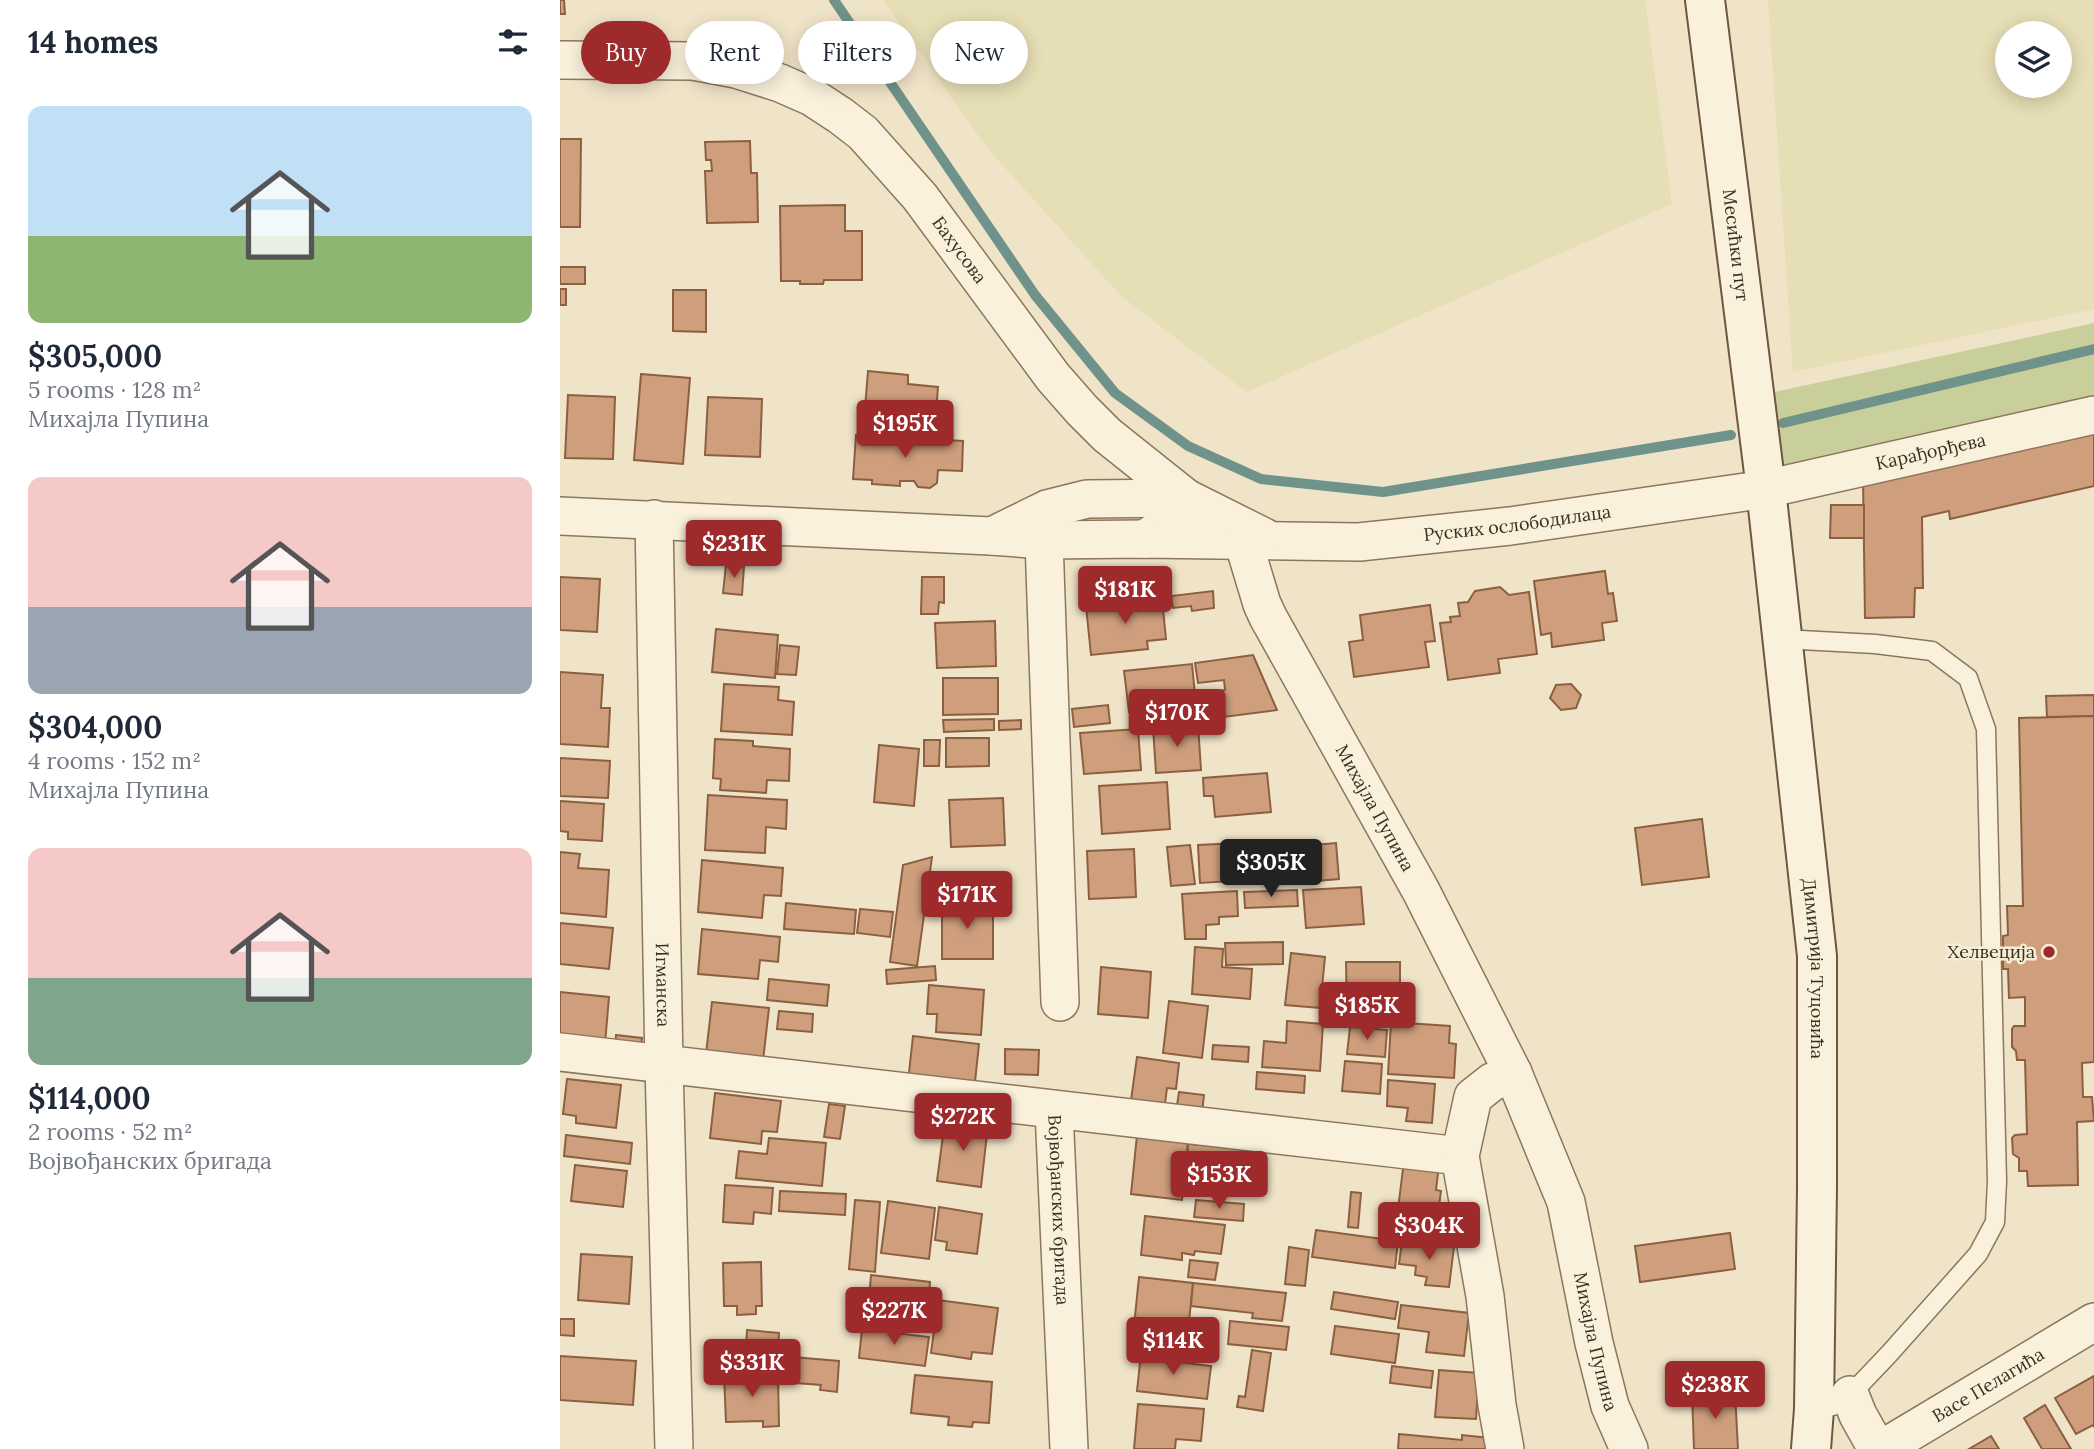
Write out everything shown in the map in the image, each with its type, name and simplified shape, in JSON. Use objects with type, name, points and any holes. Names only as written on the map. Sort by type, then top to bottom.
[{"type":"street","name":"Месићки пут","points":[[1705,0],[1766,489]]},
{"type":"street","name":"Бахусова","points":[[560,60],[694,61],[736,69],[812,97],[863,133],[920,197],[1053,377],[1107,436],[1186,498]]},
{"type":"street","name":"Карађорђева","points":[[1766,489],[2094,415]]},
{"type":"street","points":[[1087,499],[1103,476],[1108,456],[1107,436]]},
{"type":"street","name":"Руских ослободилаца","points":[[560,516],[1044,540],[1359,542],[1510,526],[1766,489]]},
{"type":"street","name":"Димитрија Туцовића","points":[[1766,489],[1816,956],[1817,1188],[1811,1449]]},
{"type":"street","name":"Руских ослободилаца","points":[[992,536],[1047,509],[1087,499],[1186,498],[1256,540]]},
{"type":"street","points":[[1144,539],[1168,524],[1179,512],[1186,498]]},
{"type":"street","name":"Игманска","points":[[654,520],[674,1449]]},
{"type":"street","points":[[1044,540],[1060,1002]]},
{"type":"street","name":"Михајла Пупина","points":[[1256,540],[1262,604],[1268,617],[1422,891],[1513,1073],[1566,1202],[1597,1356],[1610,1406],[1629,1449]]},
{"type":"street","name":"Војвођанских бригада","points":[[560,1052],[1054,1110],[1069,1449]]},
{"type":"street","points":[[1505,1449],[1497,1405],[1485,1296],[1460,1156],[1473,1097],[1492,1082],[1513,1073]]},
{"type":"street","points":[[1054,1110],[1460,1156]]},
{"type":"street","name":"Васе Пелагића","points":[[1879,1449],[2094,1322]]},
{"type":"street","points":[[1850,1395],[1867,1433],[1879,1449]]},
{"type":"lane","points":[[1782,639],[1875,644],[1932,651],[1968,678],[1986,729],[1997,1181],[1995,1222],[1978,1254],[1850,1395],[1833,1406],[1814,1409]]},
{"type":"shaded area","points":[[883,0],[1645,0],[1672,204],[1247,392],[1122,297],[987,148],[942,84],[1028,84],[1028,21],[930,21],[930,67],[916,47],[916,21],[898,21]]},
{"type":"shaded area","points":[[1768,0],[2094,0],[2094,309],[1793,372]]},
{"type":"green space","points":[[2094,323],[2094,410],[1774,481],[1761,395]]},
{"type":"building","points":[[560,0],[564,0],[565,14],[560,14]]},
{"type":"building","points":[[560,139],[581,139],[580,227],[560,227]]},
{"type":"building","points":[[750,141],[751,173],[757,173],[758,222],[707,223],[705,171],[712,171],[711,160],[706,160],[705,142]]},
{"type":"building","points":[[845,205],[845,231],[862,231],[862,280],[824,280],[823,284],[781,281],[780,206]]},
{"type":"building","points":[[560,267],[585,267],[585,284],[560,284]]},
{"type":"building","points":[[560,289],[566,289],[566,305],[560,305]]},
{"type":"building","points":[[673,290],[706,290],[706,332],[673,331]]},
{"type":"building","points":[[868,371],[908,375],[908,384],[938,387],[935,427],[864,420]]},
{"type":"building","points":[[641,374],[690,378],[683,464],[634,460]]},
{"type":"building","points":[[568,395],[615,397],[613,459],[565,458]]},
{"type":"building","points":[[708,397],[762,399],[760,457],[705,455]]},
{"type":"building","points":[[2094,427],[2094,486],[1950,519],[1949,511],[1922,517],[1923,588],[1915,588],[1914,617],[1865,618],[1863,478]]},
{"type":"building","points":[[856,435],[963,441],[962,471],[938,470],[937,483],[930,488],[918,487],[914,481],[900,481],[900,486],[872,484],[872,480],[853,479]]},
{"type":"building","points":[[1831,505],[1864,505],[1864,538],[1830,538]]},
{"type":"building","points":[[726,564],[744,566],[742,595],[723,593]]},
{"type":"building","points":[[1605,571],[1608,594],[1613,593],[1617,621],[1602,623],[1604,640],[1552,647],[1551,633],[1541,635],[1534,581]]},
{"type":"building","points":[[560,577],[600,579],[597,632],[560,630]]},
{"type":"building","points":[[922,577],[944,577],[944,603],[939,602],[938,614],[921,614]]},
{"type":"building","points":[[1500,587],[1509,595],[1529,592],[1537,654],[1498,659],[1500,673],[1448,680],[1440,623],[1451,622],[1450,617],[1460,616],[1458,603],[1468,602],[1475,591]]},
{"type":"building","points":[[1213,591],[1214,608],[1192,611],[1191,606],[1173,608],[1171,596]]},
{"type":"building","points":[[1162,599],[1166,639],[1147,641],[1148,649],[1091,655],[1086,606]]},
{"type":"building","points":[[1430,605],[1435,641],[1425,642],[1429,667],[1354,677],[1349,642],[1363,640],[1360,615]]},
{"type":"building","points":[[995,621],[996,666],[937,668],[935,623]]},
{"type":"building","points":[[716,629],[778,635],[775,678],[712,672]]},
{"type":"building","points":[[780,645],[799,647],[796,675],[777,674]]},
{"type":"building","points":[[1253,655],[1277,710],[1208,719],[1205,693],[1225,690],[1224,680],[1198,683],[1195,663]]},
{"type":"building","points":[[1192,664],[1196,705],[1129,712],[1124,671]]},
{"type":"building","points":[[560,672],[603,675],[601,708],[610,708],[608,747],[560,744]]},
{"type":"building","points":[[943,678],[998,678],[998,714],[943,715]]},
{"type":"building","points":[[724,684],[779,687],[778,700],[794,702],[792,735],[721,731]]},
{"type":"building","points":[[1571,684],[1581,695],[1576,708],[1561,710],[1550,698],[1556,685]]},
{"type":"building","points":[[2094,695],[2094,716],[2047,717],[2046,696]]},
{"type":"building","points":[[1108,705],[1110,723],[1074,727],[1072,709]]},
{"type":"building","name":"Хелвеција","points":[[2094,716],[2094,1062],[2082,1063],[2083,1097],[2092,1097],[2094,1121],[2077,1122],[2078,1185],[2028,1186],[2027,1171],[2019,1171],[2019,1158],[2013,1154],[2012,1138],[2015,1135],[2027,1134],[2025,1060],[2017,1060],[2016,1051],[2012,1047],[2012,1029],[2014,1026],[2025,1026],[2025,997],[2009,998],[2008,969],[2003,969],[2003,936],[2008,935],[2007,906],[2023,906],[2019,718]]},
{"type":"building","points":[[994,719],[994,730],[944,732],[943,720]]},
{"type":"building","points":[[1021,720],[1021,729],[999,730],[999,721]]},
{"type":"building","points":[[1198,724],[1201,770],[1156,773],[1153,727]]},
{"type":"building","points":[[1138,729],[1141,770],[1084,774],[1080,733]]},
{"type":"building","points":[[946,738],[989,738],[989,766],[946,767]]},
{"type":"building","points":[[715,739],[753,741],[753,746],[790,749],[789,781],[767,780],[766,793],[720,790],[721,779],[713,778]]},
{"type":"building","points":[[924,740],[940,740],[939,766],[924,766]]},
{"type":"building","points":[[879,745],[919,749],[914,806],[874,802]]},
{"type":"building","points":[[560,758],[610,761],[608,798],[560,796]]},
{"type":"building","points":[[1267,773],[1271,812],[1215,817],[1213,796],[1204,796],[1203,778]]},
{"type":"building","points":[[1167,782],[1170,829],[1102,834],[1099,786]]},
{"type":"building","points":[[708,795],[787,800],[786,829],[766,827],[765,853],[705,850]]},
{"type":"building","points":[[1003,798],[1005,845],[951,847],[949,800]]},
{"type":"building","points":[[560,801],[604,804],[602,841],[568,839],[568,832],[560,831]]},
{"type":"building","points":[[1702,819],[1709,877],[1642,885],[1635,828]]},
{"type":"building","points":[[1260,842],[1263,879],[1200,883],[1198,845]]},
{"type":"building","points":[[1336,843],[1339,879],[1281,884],[1278,848]]},
{"type":"building","points":[[1190,845],[1195,884],[1171,886],[1167,847]]},
{"type":"building","points":[[1134,849],[1136,897],[1089,899],[1087,851]]},
{"type":"building","points":[[560,852],[580,854],[578,868],[609,870],[606,917],[560,913]]},
{"type":"building","points":[[932,857],[917,966],[890,962],[903,865]]},
{"type":"building","points":[[702,860],[783,868],[781,896],[764,895],[762,918],[698,912]]},
{"type":"building","points":[[1361,887],[1364,924],[1306,928],[1303,890]]},
{"type":"building","points":[[1297,890],[1298,906],[1245,908],[1244,892]]},
{"type":"building","points":[[1237,891],[1238,916],[1219,917],[1219,924],[1206,925],[1206,939],[1185,939],[1182,894]]},
{"type":"building","points":[[786,903],[856,910],[854,934],[784,929]]},
{"type":"building","points":[[942,903],[993,904],[993,959],[942,959]]},
{"type":"building","points":[[860,909],[893,912],[890,937],[857,933]]},
{"type":"building","points":[[560,923],[613,928],[609,969],[560,964]]},
{"type":"building","points":[[702,929],[780,937],[778,962],[760,960],[758,979],[698,974]]},
{"type":"building","points":[[1283,942],[1283,964],[1226,965],[1225,943]]},
{"type":"building","points":[[1195,947],[1223,949],[1222,967],[1252,969],[1250,999],[1192,994]]},
{"type":"building","points":[[1291,953],[1325,957],[1320,1008],[1285,1005]]},
{"type":"building","points":[[1346,962],[1400,962],[1400,1012],[1347,1012]]},
{"type":"building","points":[[935,966],[936,980],[887,984],[886,970]]},
{"type":"building","points":[[1101,967],[1151,972],[1148,1018],[1098,1014]]},
{"type":"building","points":[[769,979],[829,985],[827,1006],[767,1000]]},
{"type":"building","points":[[929,985],[984,990],[981,1035],[936,1032],[937,1014],[927,1014]]},
{"type":"building","points":[[560,992],[609,997],[605,1044],[560,1039]]},
{"type":"building","points":[[1169,1001],[1208,1006],[1202,1058],[1163,1053]]},
{"type":"building","points":[[712,1002],[769,1008],[763,1061],[706,1054]]},
{"type":"building","points":[[779,1011],[813,1014],[812,1032],[777,1029]]},
{"type":"building","points":[[1287,1021],[1323,1024],[1320,1071],[1262,1067],[1264,1041],[1286,1043]]},
{"type":"building","points":[[1391,1022],[1450,1026],[1449,1043],[1456,1044],[1454,1078],[1388,1074]]},
{"type":"building","points":[[1350,1027],[1387,1030],[1385,1057],[1347,1054]]},
{"type":"building","points":[[616,1035],[642,1038],[640,1054],[615,1051]]},
{"type":"building","points":[[913,1036],[979,1044],[974,1091],[908,1082]]},
{"type":"building","points":[[1213,1045],[1249,1047],[1248,1062],[1212,1059]]},
{"type":"building","points":[[1005,1049],[1039,1050],[1038,1075],[1005,1074]]},
{"type":"building","points":[[1137,1057],[1179,1063],[1176,1089],[1167,1088],[1165,1104],[1131,1100]]},
{"type":"building","points":[[1345,1061],[1382,1064],[1380,1094],[1342,1091]]},
{"type":"building","points":[[1257,1072],[1305,1076],[1304,1093],[1256,1089]]},
{"type":"building","points":[[567,1079],[621,1085],[616,1128],[576,1123],[576,1116],[563,1114]]},
{"type":"building","points":[[1388,1080],[1435,1084],[1432,1123],[1406,1121],[1408,1108],[1387,1106]]},
{"type":"building","points":[[1179,1092],[1204,1095],[1201,1121],[1175,1118]]},
{"type":"building","points":[[715,1093],[781,1101],[777,1132],[762,1131],[761,1144],[710,1138]]},
{"type":"building","points":[[829,1104],[845,1106],[840,1139],[824,1137]]},
{"type":"building","points":[[945,1120],[988,1125],[981,1187],[937,1181]]},
{"type":"building","points":[[566,1135],[632,1143],[630,1164],[564,1156]]},
{"type":"building","points":[[1137,1135],[1188,1141],[1182,1200],[1131,1194]]},
{"type":"building","points":[[769,1138],[826,1143],[822,1186],[736,1178],[739,1151],[767,1154]]},
{"type":"building","points":[[1188,1144],[1247,1148],[1247,1160],[1202,1157],[1201,1169],[1187,1168]]},
{"type":"building","points":[[1404,1161],[1439,1165],[1436,1190],[1441,1191],[1439,1206],[1433,1205],[1430,1229],[1396,1225]]},
{"type":"building","points":[[575,1165],[627,1171],[623,1207],[571,1201]]},
{"type":"building","points":[[725,1185],[773,1188],[771,1214],[754,1212],[753,1224],[723,1222]]},
{"type":"building","points":[[780,1191],[846,1194],[845,1215],[779,1211]]},
{"type":"building","points":[[1351,1192],[1361,1193],[1358,1228],[1348,1227]]},
{"type":"building","points":[[855,1200],[880,1202],[875,1272],[849,1269]]},
{"type":"building","points":[[1196,1200],[1244,1204],[1243,1221],[1194,1217]]},
{"type":"building","points":[[888,1201],[935,1208],[929,1259],[881,1253]]},
{"type":"building","points":[[939,1207],[982,1214],[977,1254],[946,1250],[947,1242],[935,1240]]},
{"type":"building","points":[[1145,1216],[1225,1225],[1221,1254],[1195,1251],[1194,1255],[1182,1253],[1182,1260],[1141,1255]]},
{"type":"building","points":[[1316,1230],[1398,1241],[1395,1268],[1312,1257]]},
{"type":"building","points":[[1730,1233],[1735,1269],[1640,1282],[1635,1246]]},
{"type":"building","points":[[1402,1241],[1454,1247],[1449,1287],[1425,1285],[1427,1277],[1415,1275],[1416,1266],[1399,1264]]},
{"type":"building","points":[[1289,1247],[1309,1250],[1305,1286],[1285,1284]]},
{"type":"building","points":[[581,1254],[632,1257],[629,1304],[578,1300]]},
{"type":"building","points":[[1190,1260],[1218,1263],[1215,1280],[1188,1277]]},
{"type":"building","points":[[761,1262],[762,1306],[756,1306],[756,1314],[737,1315],[737,1306],[724,1306],[723,1263]]},
{"type":"building","points":[[871,1275],[930,1282],[928,1306],[869,1299]]},
{"type":"building","points":[[1139,1277],[1193,1283],[1188,1331],[1134,1326]]},
{"type":"building","points":[[1193,1283],[1286,1293],[1282,1321],[1252,1318],[1253,1313],[1191,1306]]},
{"type":"building","points":[[1334,1292],[1398,1302],[1395,1319],[1331,1309]]},
{"type":"building","points":[[938,1300],[998,1308],[992,1354],[972,1352],[971,1359],[931,1353]]},
{"type":"building","points":[[1401,1305],[1469,1313],[1464,1356],[1426,1352],[1429,1332],[1398,1328]]},
{"type":"building","points":[[560,1319],[574,1319],[574,1336],[560,1335]]},
{"type":"building","points":[[1230,1321],[1289,1327],[1286,1350],[1228,1344]]},
{"type":"building","points":[[1335,1326],[1399,1334],[1395,1363],[1331,1354]]},
{"type":"building","points":[[862,1329],[929,1337],[925,1366],[859,1358]]},
{"type":"building","points":[[747,1330],[779,1333],[778,1350],[746,1348]]},
{"type":"building","points":[[1252,1350],[1271,1353],[1263,1411],[1237,1407],[1239,1396],[1245,1397]]},
{"type":"building","points":[[1141,1353],[1170,1356],[1169,1361],[1211,1366],[1207,1399],[1137,1391]]},
{"type":"building","points":[[769,1355],[839,1361],[837,1392],[820,1390],[821,1385],[783,1382],[784,1370],[768,1369]]},
{"type":"building","points":[[560,1356],[636,1361],[633,1405],[560,1400]]},
{"type":"building","points":[[1392,1366],[1433,1371],[1431,1388],[1390,1383]]},
{"type":"building","points":[[1439,1370],[1479,1373],[1476,1419],[1435,1417]]},
{"type":"building","points":[[778,1375],[779,1426],[763,1427],[763,1421],[726,1422],[724,1376]]},
{"type":"building","points":[[915,1375],[992,1382],[989,1423],[973,1422],[972,1427],[948,1425],[949,1417],[911,1413]]},
{"type":"building","points":[[2094,1376],[2094,1427],[2093,1425],[2076,1434],[2055,1398]]},
{"type":"building","points":[[1735,1392],[1738,1449],[1694,1449],[1692,1394]]},
{"type":"building","points":[[1138,1404],[1204,1409],[1201,1441],[1176,1439],[1175,1449],[1134,1449]]},
{"type":"building","points":[[2045,1405],[2071,1449],[2042,1449],[2024,1418]]},
{"type":"building","points":[[1399,1434],[1462,1440],[1462,1435],[1490,1438],[1489,1449],[1398,1449]]},
{"type":"building","points":[[1991,1436],[1999,1449],[1969,1449]]},
{"type":"waterway","points":[[834,0],[1035,295],[1115,393],[1188,446],[1261,479],[1383,492],[1731,435]]},
{"type":"waterway","points":[[1783,423],[2094,349]]},
{"type":"place","name":"Хелвеција","points":[[2049,952]]}]
